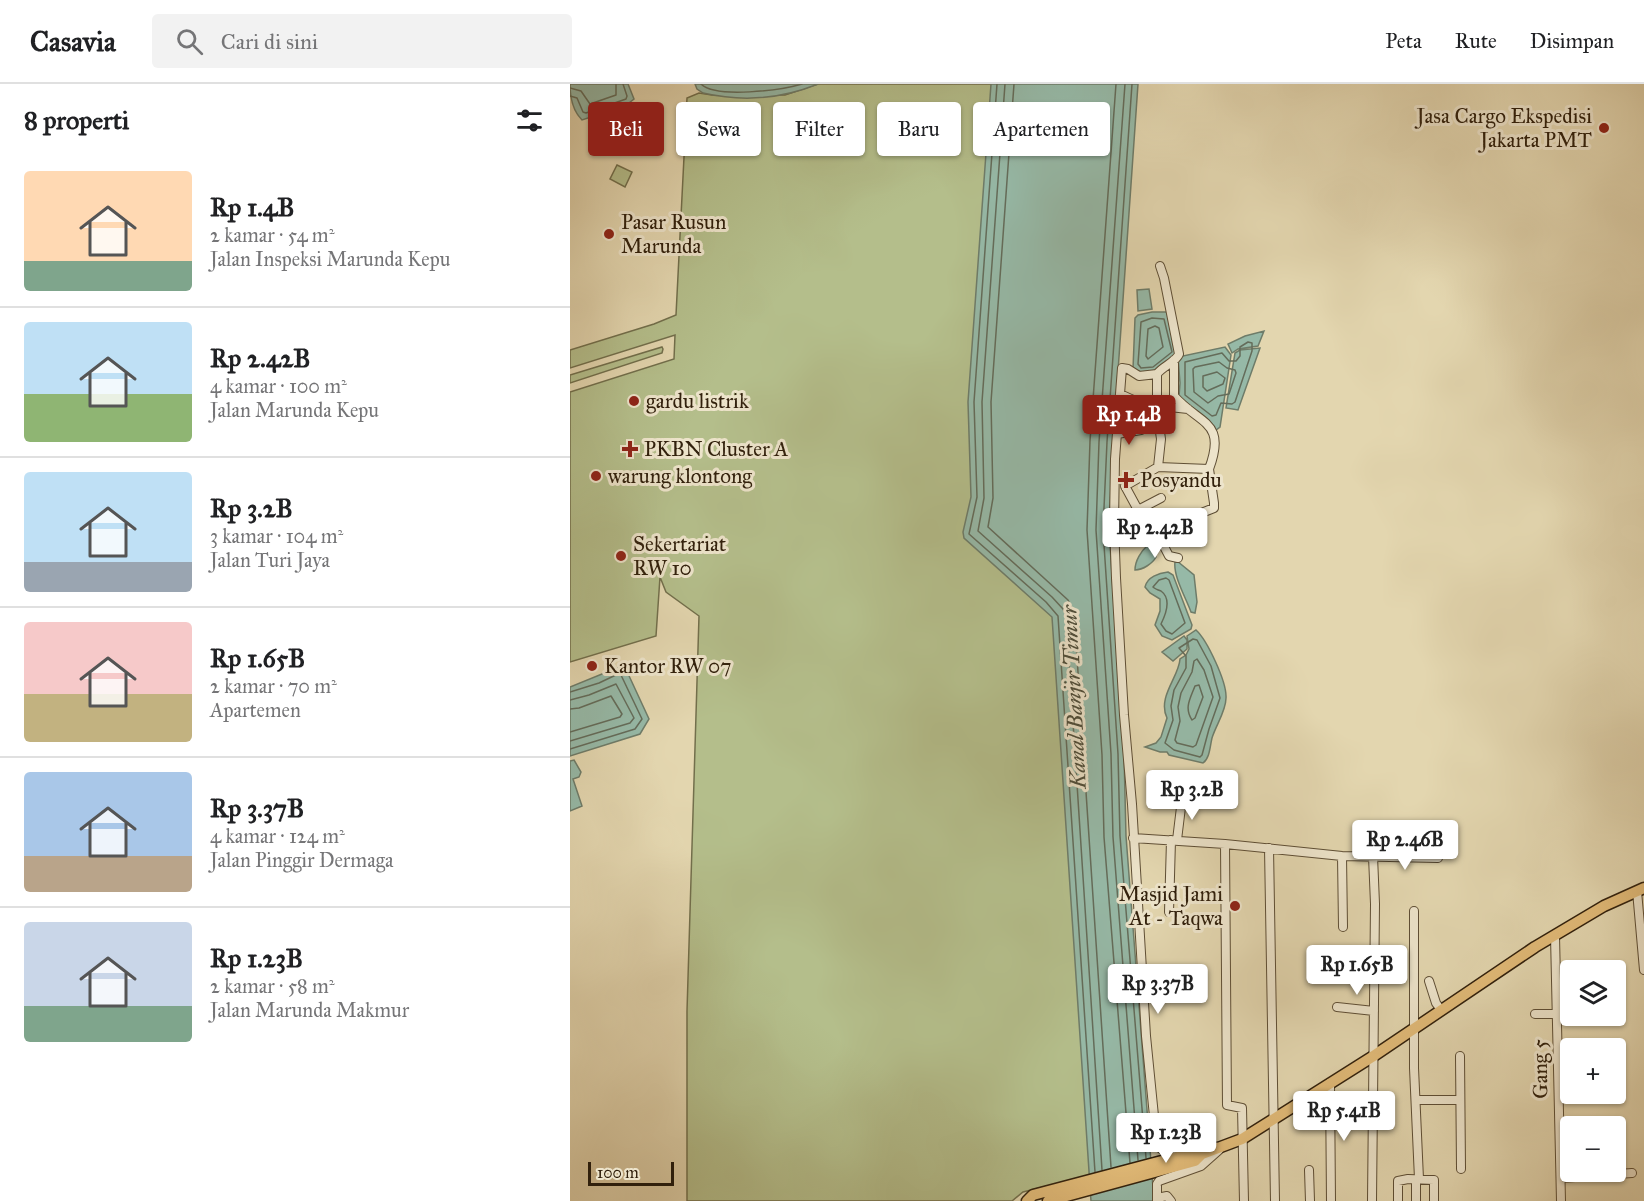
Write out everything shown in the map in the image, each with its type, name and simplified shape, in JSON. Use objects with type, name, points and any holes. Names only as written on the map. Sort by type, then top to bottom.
[{"type":"main road","points":[[1027,1201],[1033,1195],[1089,1185],[1160,1166],[1192,1153],[1202,1154],[1242,1139],[1372,1057],[1555,936],[1604,906],[1641,889]]},
{"type":"main road","points":[[1048,1201],[1089,1185]]},
{"type":"street","points":[[1160,266],[1179,354],[1156,374],[1139,376],[1122,368],[1114,495],[1122,685],[1146,1036],[1158,1149],[1164,1151],[1199,1144],[1222,1148]]},
{"type":"street","points":[[1156,531],[1214,508],[1209,469],[1215,451],[1215,434],[1206,422],[1174,396],[1174,360]]},
{"type":"street","points":[[1156,374],[1161,439],[1158,467]]},
{"type":"street","points":[[1120,394],[1140,403],[1189,409]]},
{"type":"street","points":[[1117,434],[1141,430],[1158,419]]},
{"type":"street","points":[[1178,558],[1168,556],[1156,531],[1138,510],[1125,487],[1158,467],[1209,469]]},
{"type":"street","points":[[1114,495],[1128,493]]},
{"type":"street","points":[[1138,510],[1161,498]]},
{"type":"street","points":[[1169,912],[1174,840],[1182,799]]},
{"type":"street","points":[[1395,829],[1395,857]]},
{"type":"street","points":[[1134,838],[1225,844],[1342,856],[1438,858]]},
{"type":"street","points":[[1225,844],[1227,1105],[1242,1107],[1244,1201]]},
{"type":"street","points":[[1269,848],[1275,1201]]},
{"type":"street","points":[[1342,856],[1343,927]]},
{"type":"street","points":[[1372,856],[1375,904],[1372,1201]]},
{"type":"street","points":[[1641,889],[1644,970]]},
{"type":"street","points":[[1414,911],[1416,1201]]},
{"type":"street","name":"Gang 5","points":[[1555,936],[1560,1137]]},
{"type":"street","points":[[1430,981],[1436,1003],[1441,1010]]},
{"type":"street","points":[[1337,1007],[1374,1011]]},
{"type":"street","points":[[1535,1014],[1557,1014]]},
{"type":"street","points":[[1460,1056],[1461,1169]]},
{"type":"street","points":[[1330,1083],[1331,1201]]},
{"type":"street","points":[[1416,1100],[1460,1100]]},
{"type":"street","points":[[1171,1201],[1167,1197],[1157,1200],[1159,1181],[1202,1166],[1222,1148]]},
{"type":"street","points":[[1309,1170],[1310,1201]]},
{"type":"street","points":[[1626,1173],[1632,1173]]},
{"type":"street","points":[[1398,1201],[1398,1180],[1417,1179],[1435,1180],[1434,1201]]},
{"type":"street","name":"Gang 5","points":[[1561,1182],[1561,1201]]},
{"type":"green space","points":[[818,84],[995,84],[997,102],[973,102],[973,156],[1003,156],[1055,613],[1092,1175],[1023,1192],[1012,1201],[687,1201],[687,1011],[699,616],[666,592],[660,577],[656,636],[570,662],[570,392],[674,359],[675,335],[570,368],[570,350],[676,315],[684,156],[761,156],[761,102],[687,102],[687,98],[699,93],[785,95]]},
{"type":"green space","points":[[617,165],[632,172],[625,187],[610,179]]},
{"type":"green space","points":[[662,347],[662,353],[570,383],[570,375]]},
{"type":"water","points":[[570,84],[628,84],[634,99],[630,102],[588,102],[588,118],[582,120],[576,112]]},
{"type":"water","points":[[695,84],[818,84],[776,96],[732,98],[703,93],[697,89]]},
{"type":"water","name":"Kanal Banjir Timur","points":[[991,84],[1138,84],[1109,530],[1124,754],[1126,836],[1154,1201],[1091,1201],[1052,617],[964,538],[963,532],[971,497],[968,402],[986,156],[1110,156],[1110,102],[990,102]]},
{"type":"water","points":[[1149,289],[1152,309],[1138,311],[1137,290]]},
{"type":"water","points":[[1169,312],[1179,355],[1156,372],[1139,375],[1133,369],[1135,318],[1138,315]]},
{"type":"water","points":[[1264,331],[1258,346],[1238,349],[1232,353],[1228,344]]},
{"type":"water","points":[[1225,347],[1231,355],[1220,427],[1216,430],[1179,397],[1178,357]]},
{"type":"water","points":[[1260,348],[1238,410],[1226,408],[1235,353],[1240,350]]},
{"type":"water","points":[[1148,545],[1156,557],[1147,566],[1135,570],[1139,556]]},
{"type":"water","points":[[1177,561],[1194,575],[1197,602],[1195,613],[1191,612],[1178,580],[1175,568]]},
{"type":"water","points":[[1168,572],[1173,575],[1192,625],[1191,629],[1172,640],[1162,636],[1155,625],[1160,611],[1160,599],[1145,587],[1151,578]]},
{"type":"water","points":[[1196,630],[1216,662],[1226,698],[1223,713],[1203,763],[1145,747],[1156,743],[1161,737],[1167,718],[1166,695],[1180,659],[1189,649],[1187,636]]},
{"type":"water","points":[[1184,636],[1187,640],[1187,649],[1173,661],[1162,652]]},
{"type":"water","points":[[624,665],[649,719],[640,734],[570,756],[570,687]]},
{"type":"water","points":[[574,760],[581,772],[579,777],[573,779],[582,806],[570,811],[570,761]]},
{"type":"place","name":"Jasa Cargo Ekspedisi Jakarta PMT","points":[[1604,128]]},
{"type":"place","name":"Pasar Rusun Marunda","points":[[609,234]]},
{"type":"place","name":"gardu listrik","points":[[634,401]]},
{"type":"place","name":"PKBN Cluster A","points":[[630,449]]},
{"type":"place","name":"warung klontong","points":[[596,476]]},
{"type":"place","name":"Posyandu","points":[[1126,480]]},
{"type":"place","name":"Sekertariat RW 10","points":[[621,556]]},
{"type":"place","name":"Kantor RW 07","points":[[592,666]]},
{"type":"place","name":"Masjid Jami At - Taqwa","points":[[1235,906]]}]
